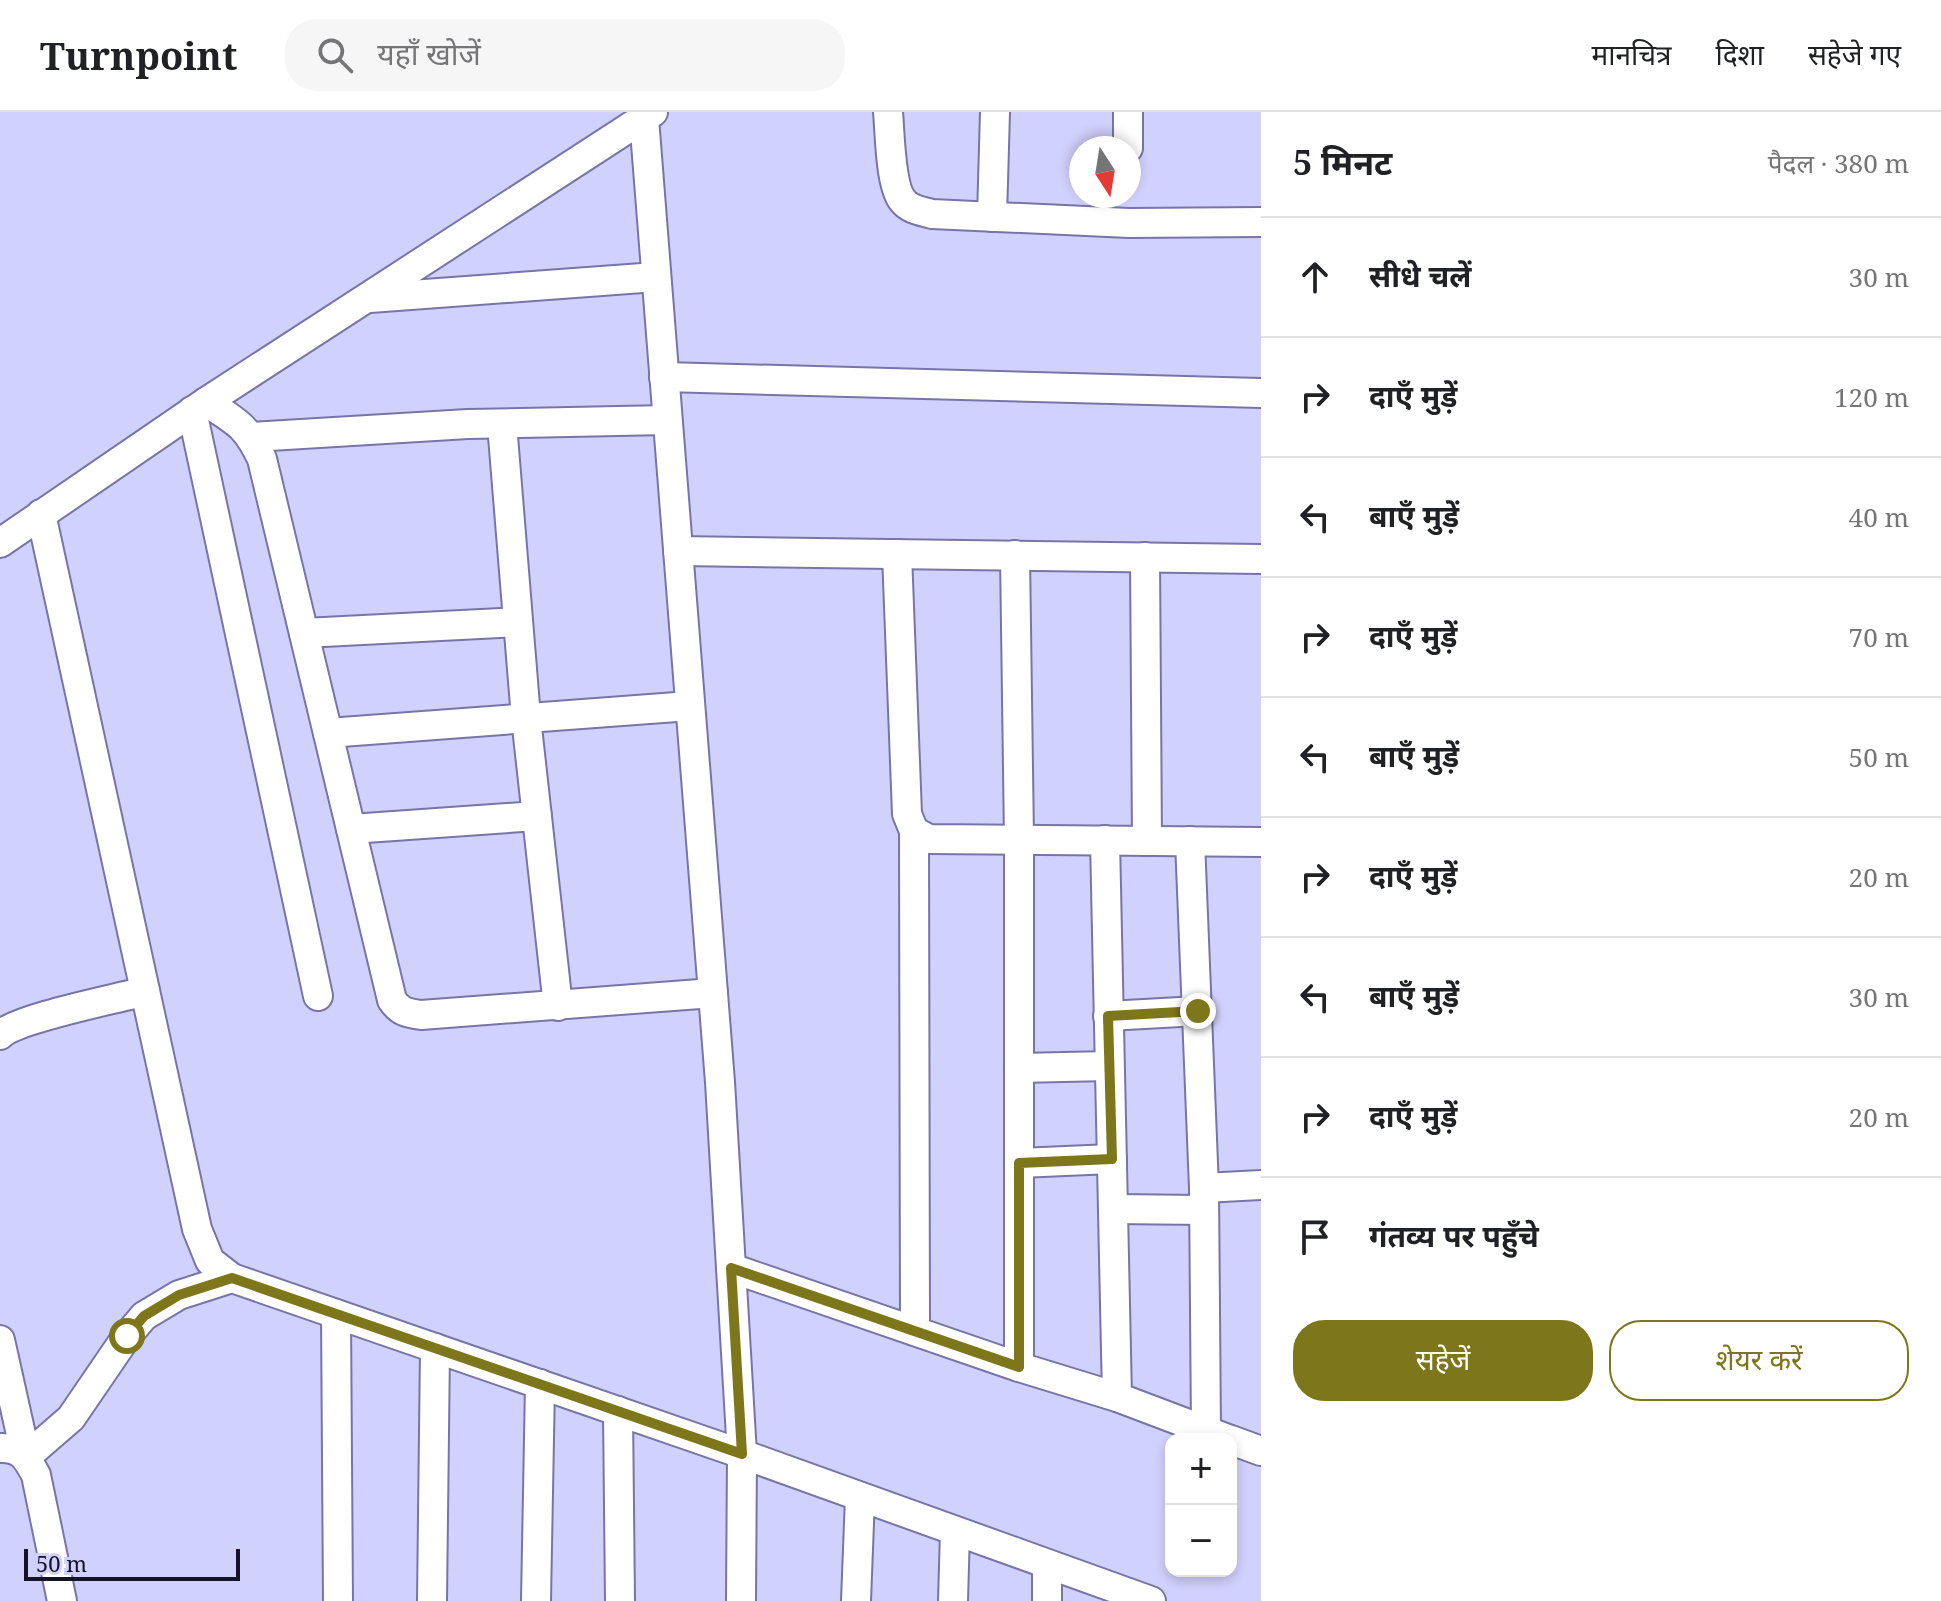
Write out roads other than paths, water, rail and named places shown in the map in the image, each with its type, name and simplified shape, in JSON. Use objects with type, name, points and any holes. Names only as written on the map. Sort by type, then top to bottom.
[{"type":"street","points":[[888,112],[895,186],[902,200],[911,208],[932,214],[992,217],[1128,210],[1261,222]]},
{"type":"street","points":[[992,217],[995,112]]},
{"type":"street","points":[[1128,112],[1128,136]]},
{"type":"street","points":[[648,115],[656,277],[720,1082],[742,1454],[741,1601]]},
{"type":"street","points":[[0,543],[199,407],[648,115]]},
{"type":"street","points":[[367,298],[656,277]]},
{"type":"street","points":[[664,377],[1261,393]]},
{"type":"street","points":[[199,407],[241,425],[252,437],[262,459],[392,1000],[397,1007],[404,1012],[421,1015],[713,993]]},
{"type":"street","points":[[199,407],[318,996]]},
{"type":"street","points":[[252,437],[502,424],[667,420]]},
{"type":"street","points":[[502,424],[526,718],[558,1006]]},
{"type":"street","points":[[41,514],[197,1229],[210,1261],[232,1278],[742,1454],[1150,1601]]},
{"type":"street","points":[[678,551],[1261,559]]},
{"type":"street","points":[[897,554],[907,814],[914,831],[915,1331]]},
{"type":"street","points":[[1015,555],[1019,839],[1019,1367]]},
{"type":"street","points":[[1145,557],[1147,841]]},
{"type":"street","points":[[304,633],[518,622]]},
{"type":"street","points":[[328,733],[690,706]]},
{"type":"street","points":[[351,829],[537,816]]},
{"type":"street","points":[[914,831],[929,839],[1261,842]]},
{"type":"street","points":[[1105,840],[1117,1397]]},
{"type":"street","points":[[1190,841],[1203,1199],[1222,1433]]},
{"type":"street","points":[[0,1035],[5,1030],[36,1019],[145,991]]},
{"type":"street","points":[[1108,1016],[1198,1011]]},
{"type":"street","points":[[1019,1068],[1109,1066]]},
{"type":"street","points":[[1019,1163],[1112,1159]]},
{"type":"street","points":[[1113,1209],[1203,1199],[1261,1185]]},
{"type":"street","points":[[731,1268],[1019,1367],[1117,1397],[1212,1433]]},
{"type":"street","points":[[13,1452],[71,1418],[144,1316],[179,1295],[232,1278]]},
{"type":"street","points":[[336,1314],[338,1601]]},
{"type":"street","points":[[0,1340],[13,1452],[36,1475],[62,1601]]},
{"type":"street","points":[[432,1601],[435,1348]]},
{"type":"street","points":[[536,1601],[540,1384]]},
{"type":"street","points":[[618,1411],[620,1601]]},
{"type":"street","points":[[1237,1442],[1261,1451]]},
{"type":"street","points":[[856,1601],[860,1497]]},
{"type":"street","points":[[953,1601],[955,1531]]},
{"type":"street","points":[[1047,1564],[1047,1601]]}]
